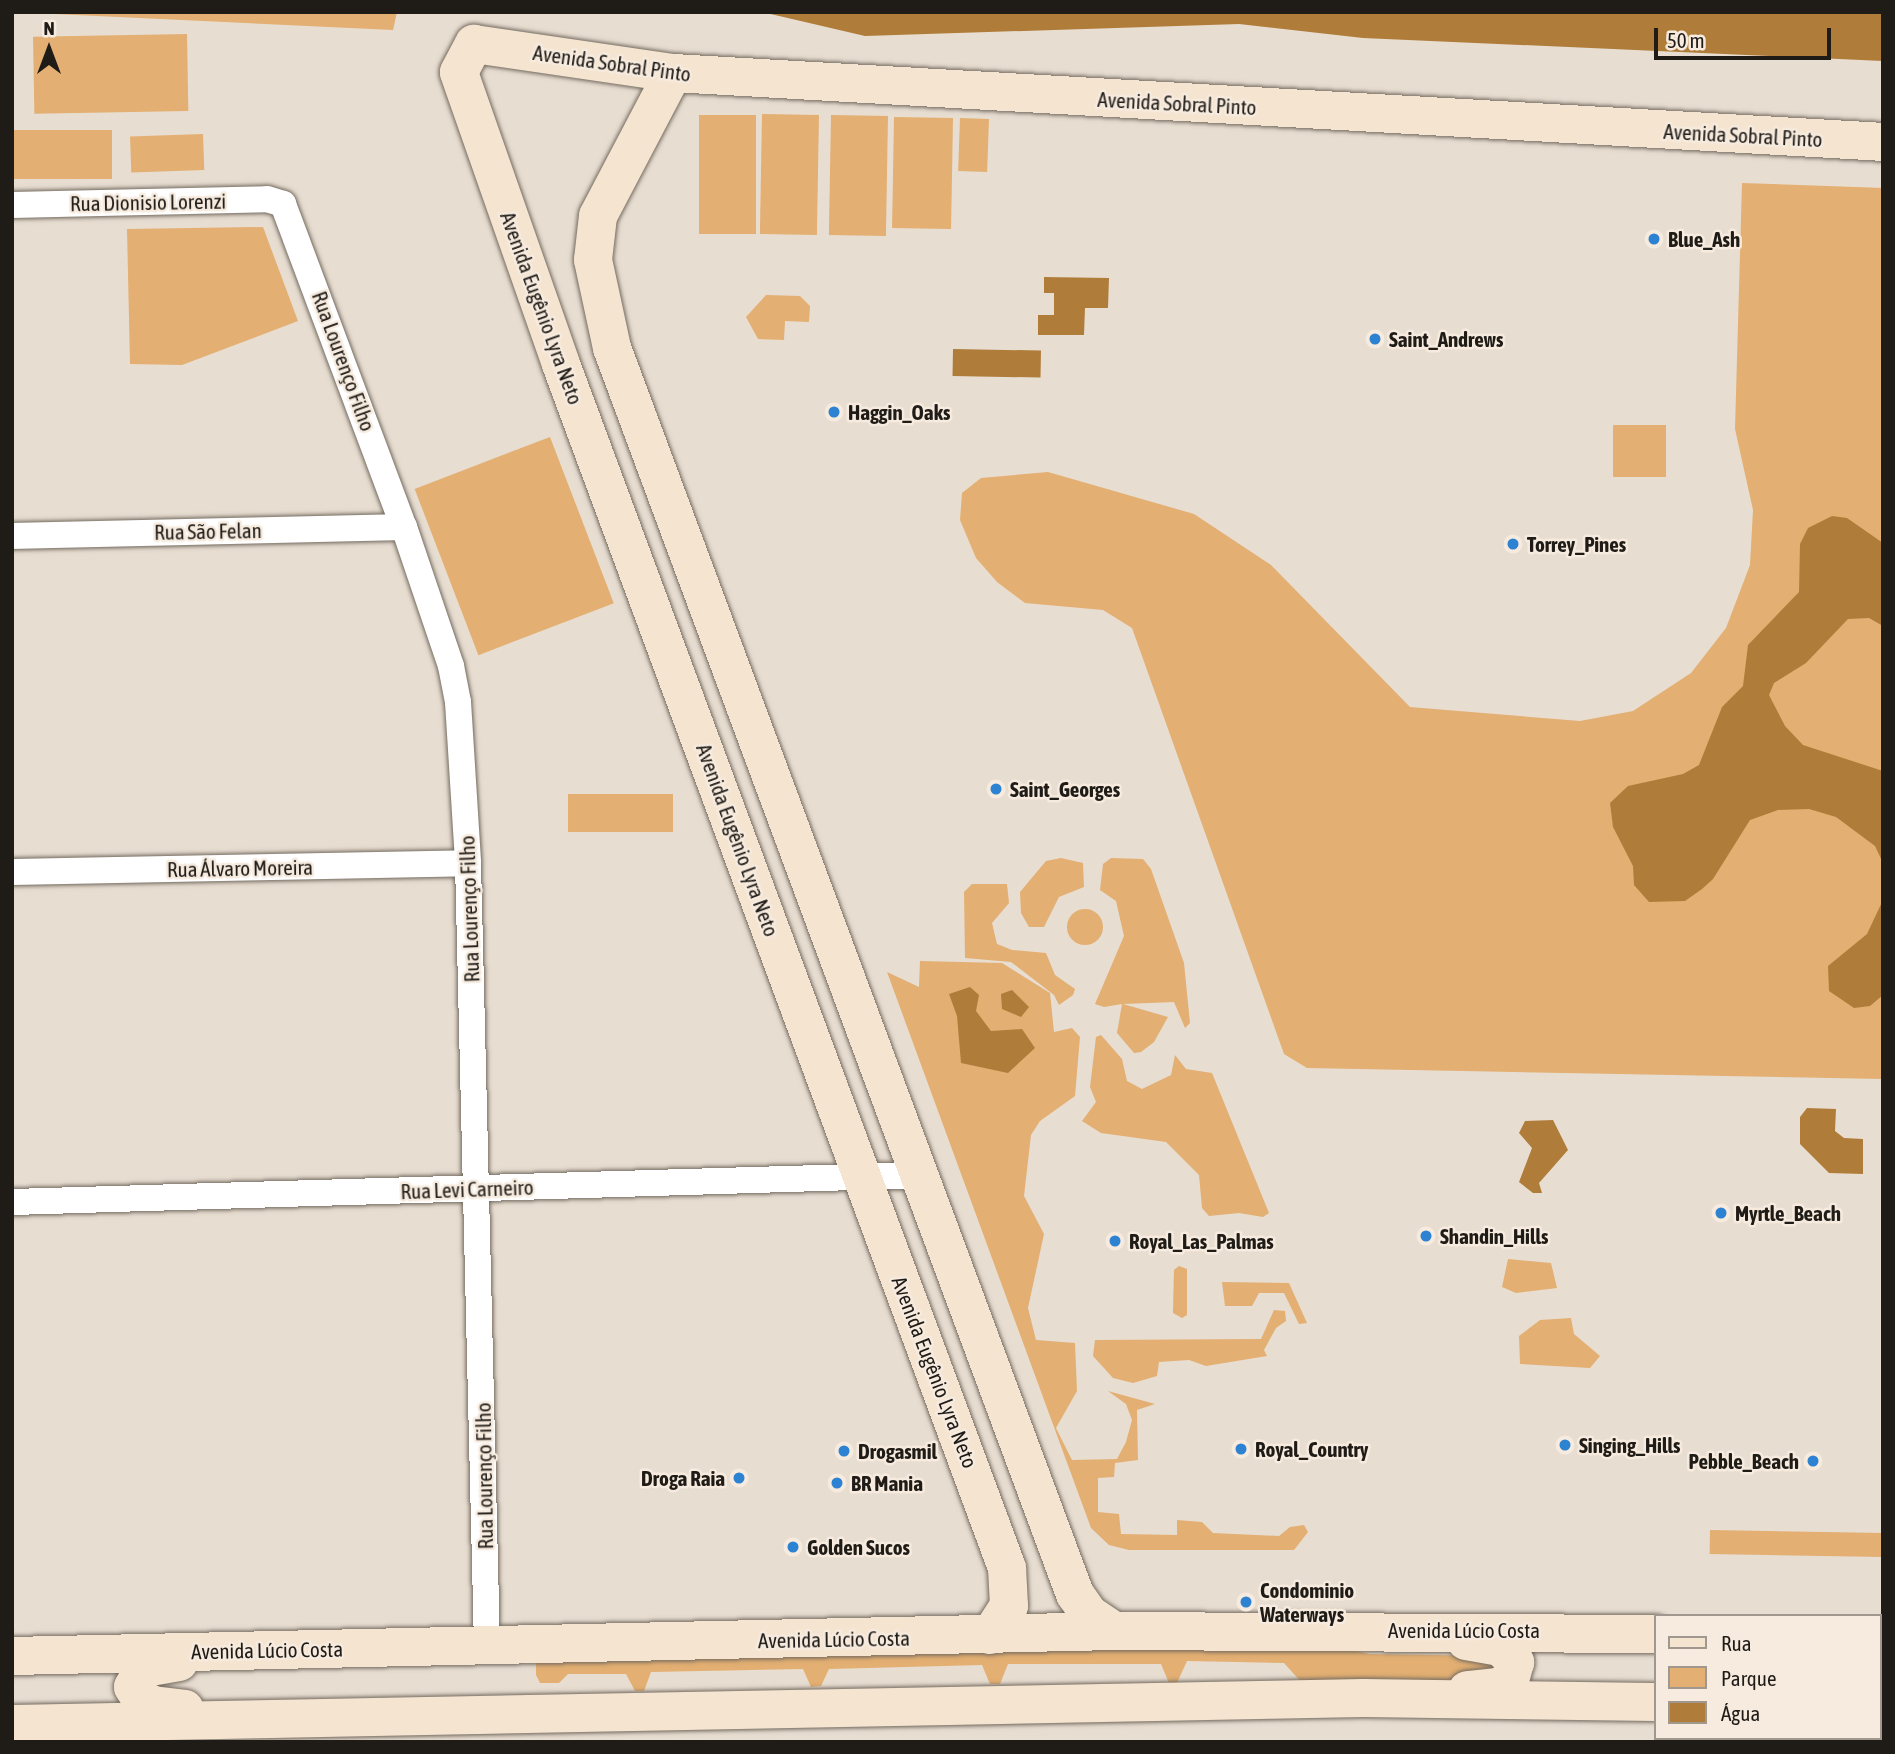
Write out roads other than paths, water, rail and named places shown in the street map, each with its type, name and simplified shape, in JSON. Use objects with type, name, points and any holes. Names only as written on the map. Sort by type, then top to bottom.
[{"type":"street","name":"Avenida Sobral Pinto","points":[[474,44],[673,73],[1883,142]]},
{"type":"street","name":"Avenida Eugênio Lyra Neto","points":[[474,44],[459,72],[561,364],[1007,1568],[1009,1606],[990,1635]]},
{"type":"street","points":[[673,73],[598,216],[593,260],[612,348],[1075,1594],[1090,1614],[1114,1631]]},
{"type":"street","name":"Rua Dionisio Lorenzi","points":[[12,205],[267,199],[283,204]]},
{"type":"street","name":"Rua Lourenço Filho","points":[[283,204],[404,527],[451,666],[458,702],[468,863],[479,1188],[487,1644]]},
{"type":"street","points":[[561,364],[584,350],[612,348]]},
{"type":"street","name":"Rua São Felan","points":[[12,536],[404,527]]},
{"type":"street","points":[[721,792],[772,773]]},
{"type":"street","name":"Rua Álvaro Moreira","points":[[12,872],[468,863]]},
{"type":"street","name":"Rua Levi Carneiro","points":[[12,1202],[862,1180],[921,1175]]},
{"type":"street","points":[[1363,1698],[1498,1687],[1515,1672],[1512,1656],[1501,1647],[1402,1629]]},
{"type":"street","name":"Avenida Lúcio Costa","points":[[12,1656],[1114,1631],[1402,1629],[1654,1634]]},
{"type":"street","points":[[238,1717],[153,1705],[140,1698],[133,1687],[144,1668],[240,1651]]},
{"type":"street","points":[[1883,1667],[1883,1680]]},
{"type":"street","points":[[12,1724],[238,1717],[1363,1698],[1654,1702]]},
{"type":"water","points":[[762,12],[1883,12],[1883,61],[1363,38],[1239,24],[865,36]]},
{"type":"water","points":[[1044,277],[1109,278],[1108,308],[1085,308],[1084,335],[1038,335],[1038,315],[1054,315],[1054,293],[1044,293]]},
{"type":"water","points":[[953,349],[1041,351],[1041,378],[953,376]]},
{"type":"water","points":[[1832,516],[1847,518],[1883,543],[1883,626],[1869,618],[1848,619],[1806,663],[1774,683],[1769,695],[1785,726],[1803,745],[1883,771],[1883,863],[1875,846],[1836,817],[1809,809],[1778,810],[1750,820],[1713,879],[1702,889],[1685,901],[1649,902],[1634,885],[1633,866],[1613,827],[1610,803],[1628,786],[1683,774],[1699,765],[1722,707],[1743,686],[1748,645],[1799,592],[1800,544],[1808,528]]},
{"type":"water","points":[[1883,900],[1883,995],[1870,1006],[1854,1008],[1829,991],[1828,966],[1867,934]]},
{"type":"water","points":[[970,987],[979,995],[976,1011],[991,1031],[1022,1029],[1035,1048],[1008,1073],[961,1063],[957,1016],[949,994]]},
{"type":"water","points":[[1012,990],[1029,1007],[1021,1017],[1002,1009],[1001,994]]},
{"type":"water","points":[[1807,1108],[1836,1109],[1835,1131],[1844,1138],[1863,1139],[1863,1174],[1829,1173],[1800,1144],[1800,1117]]},
{"type":"water","points":[[1553,1120],[1568,1150],[1539,1183],[1542,1193],[1533,1193],[1519,1182],[1532,1148],[1519,1133],[1525,1121]]},
{"type":"place","name":"Blue_Ash","points":[[1654,239]]},
{"type":"place","name":"Saint_Andrews","points":[[1375,339]]},
{"type":"place","name":"Haggin_Oaks","points":[[834,412]]},
{"type":"place","name":"Torrey_Pines","points":[[1513,544]]},
{"type":"place","name":"Saint_Georges","points":[[996,789]]},
{"type":"place","name":"Myrtle_Beach","points":[[1721,1213]]},
{"type":"place","name":"Shandin_Hills","points":[[1426,1236]]},
{"type":"place","name":"Royal_Las_Palmas","points":[[1115,1241]]},
{"type":"place","name":"Singing_Hills","points":[[1565,1445]]},
{"type":"place","name":"Royal_Country","points":[[1241,1449]]},
{"type":"place","name":"Drogasmil","points":[[844,1451]]},
{"type":"place","name":"Pebble_Beach","points":[[1813,1461]]},
{"type":"place","name":"Droga Raia","points":[[739,1478]]},
{"type":"place","name":"BR Mania","points":[[837,1483]]},
{"type":"place","name":"Golden Sucos","points":[[793,1547]]},
{"type":"place","name":"Condominio Waterways","points":[[1246,1602]]}]
